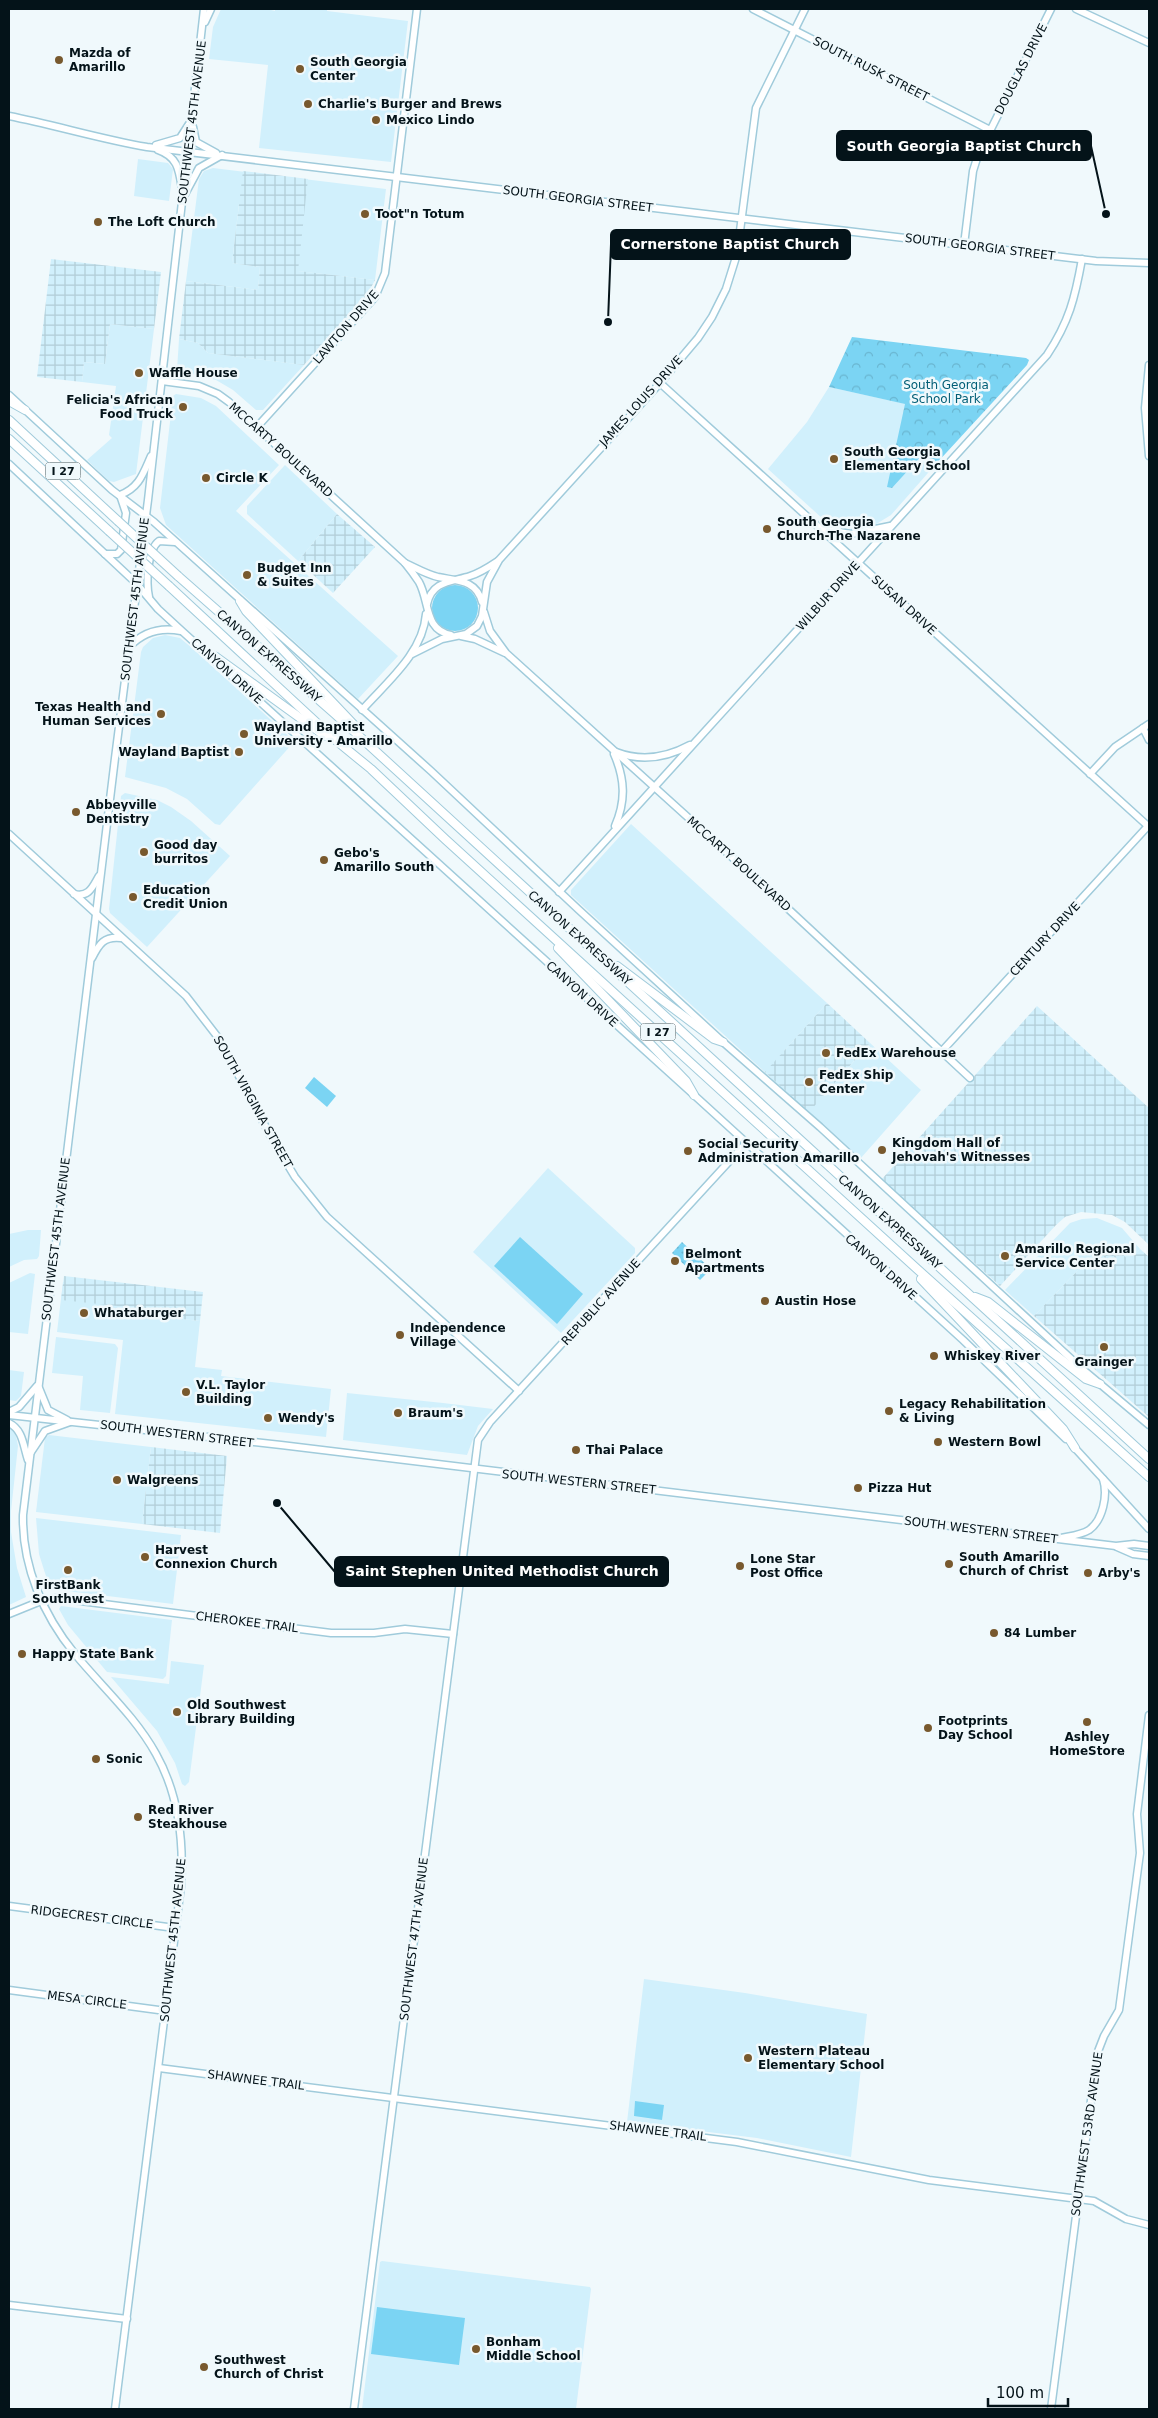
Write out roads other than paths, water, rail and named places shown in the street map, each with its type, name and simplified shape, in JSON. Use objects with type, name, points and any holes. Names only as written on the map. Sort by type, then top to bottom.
[{"type":"highway","points":[[9,401],[25,410]]},
{"type":"highway","name":"CANYON EXPRESSWAY","points":[[9,420],[178,576],[602,958],[1149,1459]]},
{"type":"highway","name":"CANYON EXPRESSWAY","points":[[9,438],[333,738],[371,769],[916,1268],[1149,1477]]},
{"type":"highway","points":[[240,601],[246,611],[351,723],[398,767],[402,776]]},
{"type":"highway","points":[[206,652],[239,673],[322,734],[333,738]]},
{"type":"highway","points":[[529,914],[532,923],[686,1081],[694,1095]]},
{"type":"highway","points":[[602,958],[616,965],[714,1039],[723,1042]]},
{"type":"highway","points":[[916,1268],[920,1278],[1063,1429],[1075,1448]]},
{"type":"highway","points":[[970,1295],[988,1302],[1086,1379],[1100,1384]]},
{"type":"main road","name":"SOUTHWEST 45TH AVENUE","points":[[115,2409],[176,1928],[182,1867],[182,1845],[175,1800],[166,1774],[143,1733],[75,1655],[53,1624],[41,1601],[32,1574],[23,1532],[29,1459],[100,872],[154,450],[204,9]]},
{"type":"main road","points":[[203,25],[211,9]]},
{"type":"main road","name":"LAWTON DRIVE","points":[[257,427],[375,297],[385,273],[417,9]]},
{"type":"main road","name":"SOUTH RUSK STREET","points":[[753,9],[990,130]]},
{"type":"main road","name":"JAMES LOUIS DRIVE","points":[[412,654],[442,639],[466,634],[476,626],[483,609],[487,582],[499,560],[660,383],[698,338],[722,296],[737,254],[756,108],[805,9]]},
{"type":"main road","name":"DOUGLAS DRIVE","points":[[964,245],[973,171],[990,130],[1051,9]]},
{"type":"main road","points":[[1076,9],[1149,43]]},
{"type":"main road","name":"SOUTH GEORGIA STREET","points":[[9,116],[44,123],[92,137],[147,146],[1082,259],[1149,263]]},
{"type":"main road","points":[[147,146],[162,145],[180,138],[192,118]]},
{"type":"main road","points":[[192,118],[196,142],[222,155]]},
{"type":"main road","points":[[147,146],[170,156],[175,161],[183,197]]},
{"type":"main road","points":[[183,197],[199,168],[222,155]]},
{"type":"main road","name":"WILBUR DRIVE","points":[[559,892],[1047,355],[1069,318],[1082,259]]},
{"type":"main road","points":[[1149,365],[1145,408],[1149,456]]},
{"type":"main road","name":"MCCARTY BOULEVARD","points":[[162,381],[199,386],[218,394],[257,427],[405,563],[419,582],[428,616],[435,627],[447,635],[475,639],[506,653]]},
{"type":"main road","name":"SUSAN DRIVE","points":[[660,383],[1148,827]]},
{"type":"main road","points":[[9,395],[120,495],[176,542],[362,710],[723,1042],[820,1127],[1100,1384],[1149,1425]]},
{"type":"main road","points":[[120,495],[130,492],[138,485],[154,450]]},
{"type":"main road","name":"CANYON DRIVE","points":[[9,464],[136,583],[150,600],[183,632],[963,1340],[1102,1475],[1149,1530]]},
{"type":"main road","points":[[105,554],[116,554],[121,550],[126,513],[120,495]]},
{"type":"main road","points":[[821,529],[857,534],[891,525]]},
{"type":"main road","points":[[150,600],[148,582],[152,550],[159,541],[176,542]]},
{"type":"main road","name":"JAMES LOUIS DRIVE","points":[[362,710],[412,654],[421,636],[429,598],[435,588],[445,582],[470,576],[499,560]]},
{"type":"main road","name":"MCCARTY BOULEVARD","points":[[405,563],[436,577],[466,582],[477,590],[482,600],[490,631],[506,653],[970,1078]]},
{"type":"main road","points":[[129,647],[139,636],[151,632],[169,629],[183,632]]},
{"type":"main road","points":[[1090,774],[1115,747],[1146,726],[1149,740]]},
{"type":"main road","points":[[613,750],[632,757],[656,758],[677,752],[694,742]]},
{"type":"main road","points":[[611,834],[619,816],[623,798],[622,778],[613,750]]},
{"type":"main road","name":"CENTURY DRIVE","points":[[942,1051],[1148,827]]},
{"type":"main road","name":"SOUTH VIRGINIA STREET","points":[[9,834],[186,996],[220,1040],[295,1177],[327,1217],[519,1391]]},
{"type":"main road","points":[[74,894],[83,895],[88,892],[100,872]]},
{"type":"main road","points":[[90,961],[101,942],[106,938],[122,938]]},
{"type":"main road","name":"REPUBLIC AVENUE","points":[[473,1470],[481,1433],[746,1143]]},
{"type":"main road","points":[[9,1413],[19,1407],[38,1385],[48,1410],[71,1422]]},
{"type":"main road","name":"SOUTH WESTERN STREET","points":[[9,1413],[71,1422],[1056,1539],[1116,1546],[1134,1544],[1149,1546]]},
{"type":"main road","points":[[29,1459],[45,1431],[71,1422]]},
{"type":"main road","points":[[9,1423],[17,1427],[21,1433],[29,1459]]},
{"type":"main road","name":"SOUTHWEST 47TH AVENUE","points":[[354,2409],[473,1470]]},
{"type":"main road","points":[[1056,1539],[1083,1533],[1089,1530],[1098,1519],[1105,1497],[1102,1475]]},
{"type":"main road","points":[[1132,1508],[1149,1523]]},
{"type":"main road","points":[[1116,1546],[1133,1554],[1149,1556]]},
{"type":"main road","name":"CHEROKEE TRAIL","points":[[9,1614],[41,1601],[57,1598],[331,1633],[374,1633],[405,1629],[453,1634]]},
{"type":"main road","name":"SOUTHWEST 53RD AVENUE","points":[[1052,2409],[1097,2054],[1104,2036],[1116,2019],[1119,2010],[1140,1853],[1137,1814],[1149,1715]]},
{"type":"main road","name":"RIDGECREST CIRCLE","points":[[9,1906],[176,1928]]},
{"type":"main road","name":"MESA CIRCLE","points":[[9,1990],[166,2010]]},
{"type":"main road","name":"SHAWNEE TRAIL","points":[[159,2068],[737,2142],[928,2180],[1094,2201],[1126,2219],[1149,2225]]},
{"type":"main road","points":[[9,2305],[127,2319]]},
{"type":"place","name":"Mazda of Amarillo","points":[[59,60]]},
{"type":"place","name":"South Georgia Center","points":[[300,69]]},
{"type":"place","name":"Charlie's Burger and Brews","points":[[308,104]]},
{"type":"place","name":"Mexico Lindo","points":[[376,120]]},
{"type":"place","name":"Toot\"n Totum","points":[[365,214]]},
{"type":"place","name":"South Georgia Baptist Church","points":[[1106,214]]},
{"type":"place","name":"The Loft Church","points":[[98,222]]},
{"type":"place","name":"Cornerstone Baptist Church","points":[[608,322]]},
{"type":"place","name":"Waffle House","points":[[139,373]]},
{"type":"place","name":"Felicia's African Food Truck","points":[[183,407]]},
{"type":"place","name":"South Georgia Elementary School","points":[[834,459]]},
{"type":"place","name":"Circle K","points":[[206,478]]},
{"type":"place","name":"South Georgia Church-The Nazarene","points":[[767,529]]},
{"type":"place","name":"Budget Inn & Suites","points":[[247,575]]},
{"type":"place","name":"Texas Health and Human Services","points":[[161,714]]},
{"type":"place","name":"Wayland Baptist University - Amarillo","points":[[244,734]]},
{"type":"place","name":"Wayland Baptist","points":[[239,752]]},
{"type":"place","name":"Abbeyville Dentistry","points":[[76,812]]},
{"type":"place","name":"Good day burritos","points":[[144,852]]},
{"type":"place","name":"Gebo's Amarillo South","points":[[324,860]]},
{"type":"place","name":"Education Credit Union","points":[[133,897]]},
{"type":"place","name":"FedEx Warehouse","points":[[826,1053]]},
{"type":"place","name":"FedEx Ship Center","points":[[809,1082]]},
{"type":"place","name":"Kingdom Hall of Jehovah's Witnesses","points":[[882,1150]]},
{"type":"place","name":"Social Security Administration Amarillo","points":[[688,1151]]},
{"type":"place","name":"Amarillo Regional Service Center","points":[[1005,1256]]},
{"type":"place","name":"Belmont Apartments","points":[[675,1261]]},
{"type":"place","name":"Austin Hose","points":[[765,1301]]},
{"type":"place","name":"Whataburger","points":[[84,1313]]},
{"type":"place","name":"Independence Village","points":[[400,1335]]},
{"type":"place","name":"Grainger","points":[[1104,1347]]},
{"type":"place","name":"Whiskey River","points":[[934,1356]]},
{"type":"place","name":"V.L. Taylor Building","points":[[186,1392]]},
{"type":"place","name":"Legacy Rehabilitation & Living","points":[[889,1411]]},
{"type":"place","name":"Braum's","points":[[398,1413]]},
{"type":"place","name":"Wendy's","points":[[268,1418]]},
{"type":"place","name":"Western Bowl","points":[[938,1442]]},
{"type":"place","name":"Thai Palace","points":[[576,1450]]},
{"type":"place","name":"Walgreens","points":[[117,1480]]},
{"type":"place","name":"Pizza Hut","points":[[858,1488]]},
{"type":"place","name":"Saint Stephen United Methodist Church","points":[[277,1503]]},
{"type":"place","name":"Harvest Connexion Church","points":[[145,1557]]},
{"type":"place","name":"South Amarillo Church of Christ","points":[[949,1564]]},
{"type":"place","name":"Lone Star Post Office","points":[[740,1566]]},
{"type":"place","name":"FirstBank Southwest","points":[[68,1570]]},
{"type":"place","name":"Arby's","points":[[1088,1573]]},
{"type":"place","name":"84 Lumber","points":[[994,1633]]},
{"type":"place","name":"Happy State Bank","points":[[22,1654]]},
{"type":"place","name":"Old Southwest Library Building","points":[[177,1712]]},
{"type":"place","name":"Ashley HomeStore","points":[[1087,1722]]},
{"type":"place","name":"Footprints Day School","points":[[928,1728]]},
{"type":"place","name":"Sonic","points":[[96,1759]]},
{"type":"place","name":"Red River Steakhouse","points":[[138,1817]]},
{"type":"place","name":"Western Plateau Elementary School","points":[[748,2058]]},
{"type":"place","name":"Bonham Middle School","points":[[476,2349]]},
{"type":"place","name":"Southwest Church of Christ","points":[[204,2367]]},
{"type":"park label","name":"South Georgia School Park","points":[[946,392]]}]
